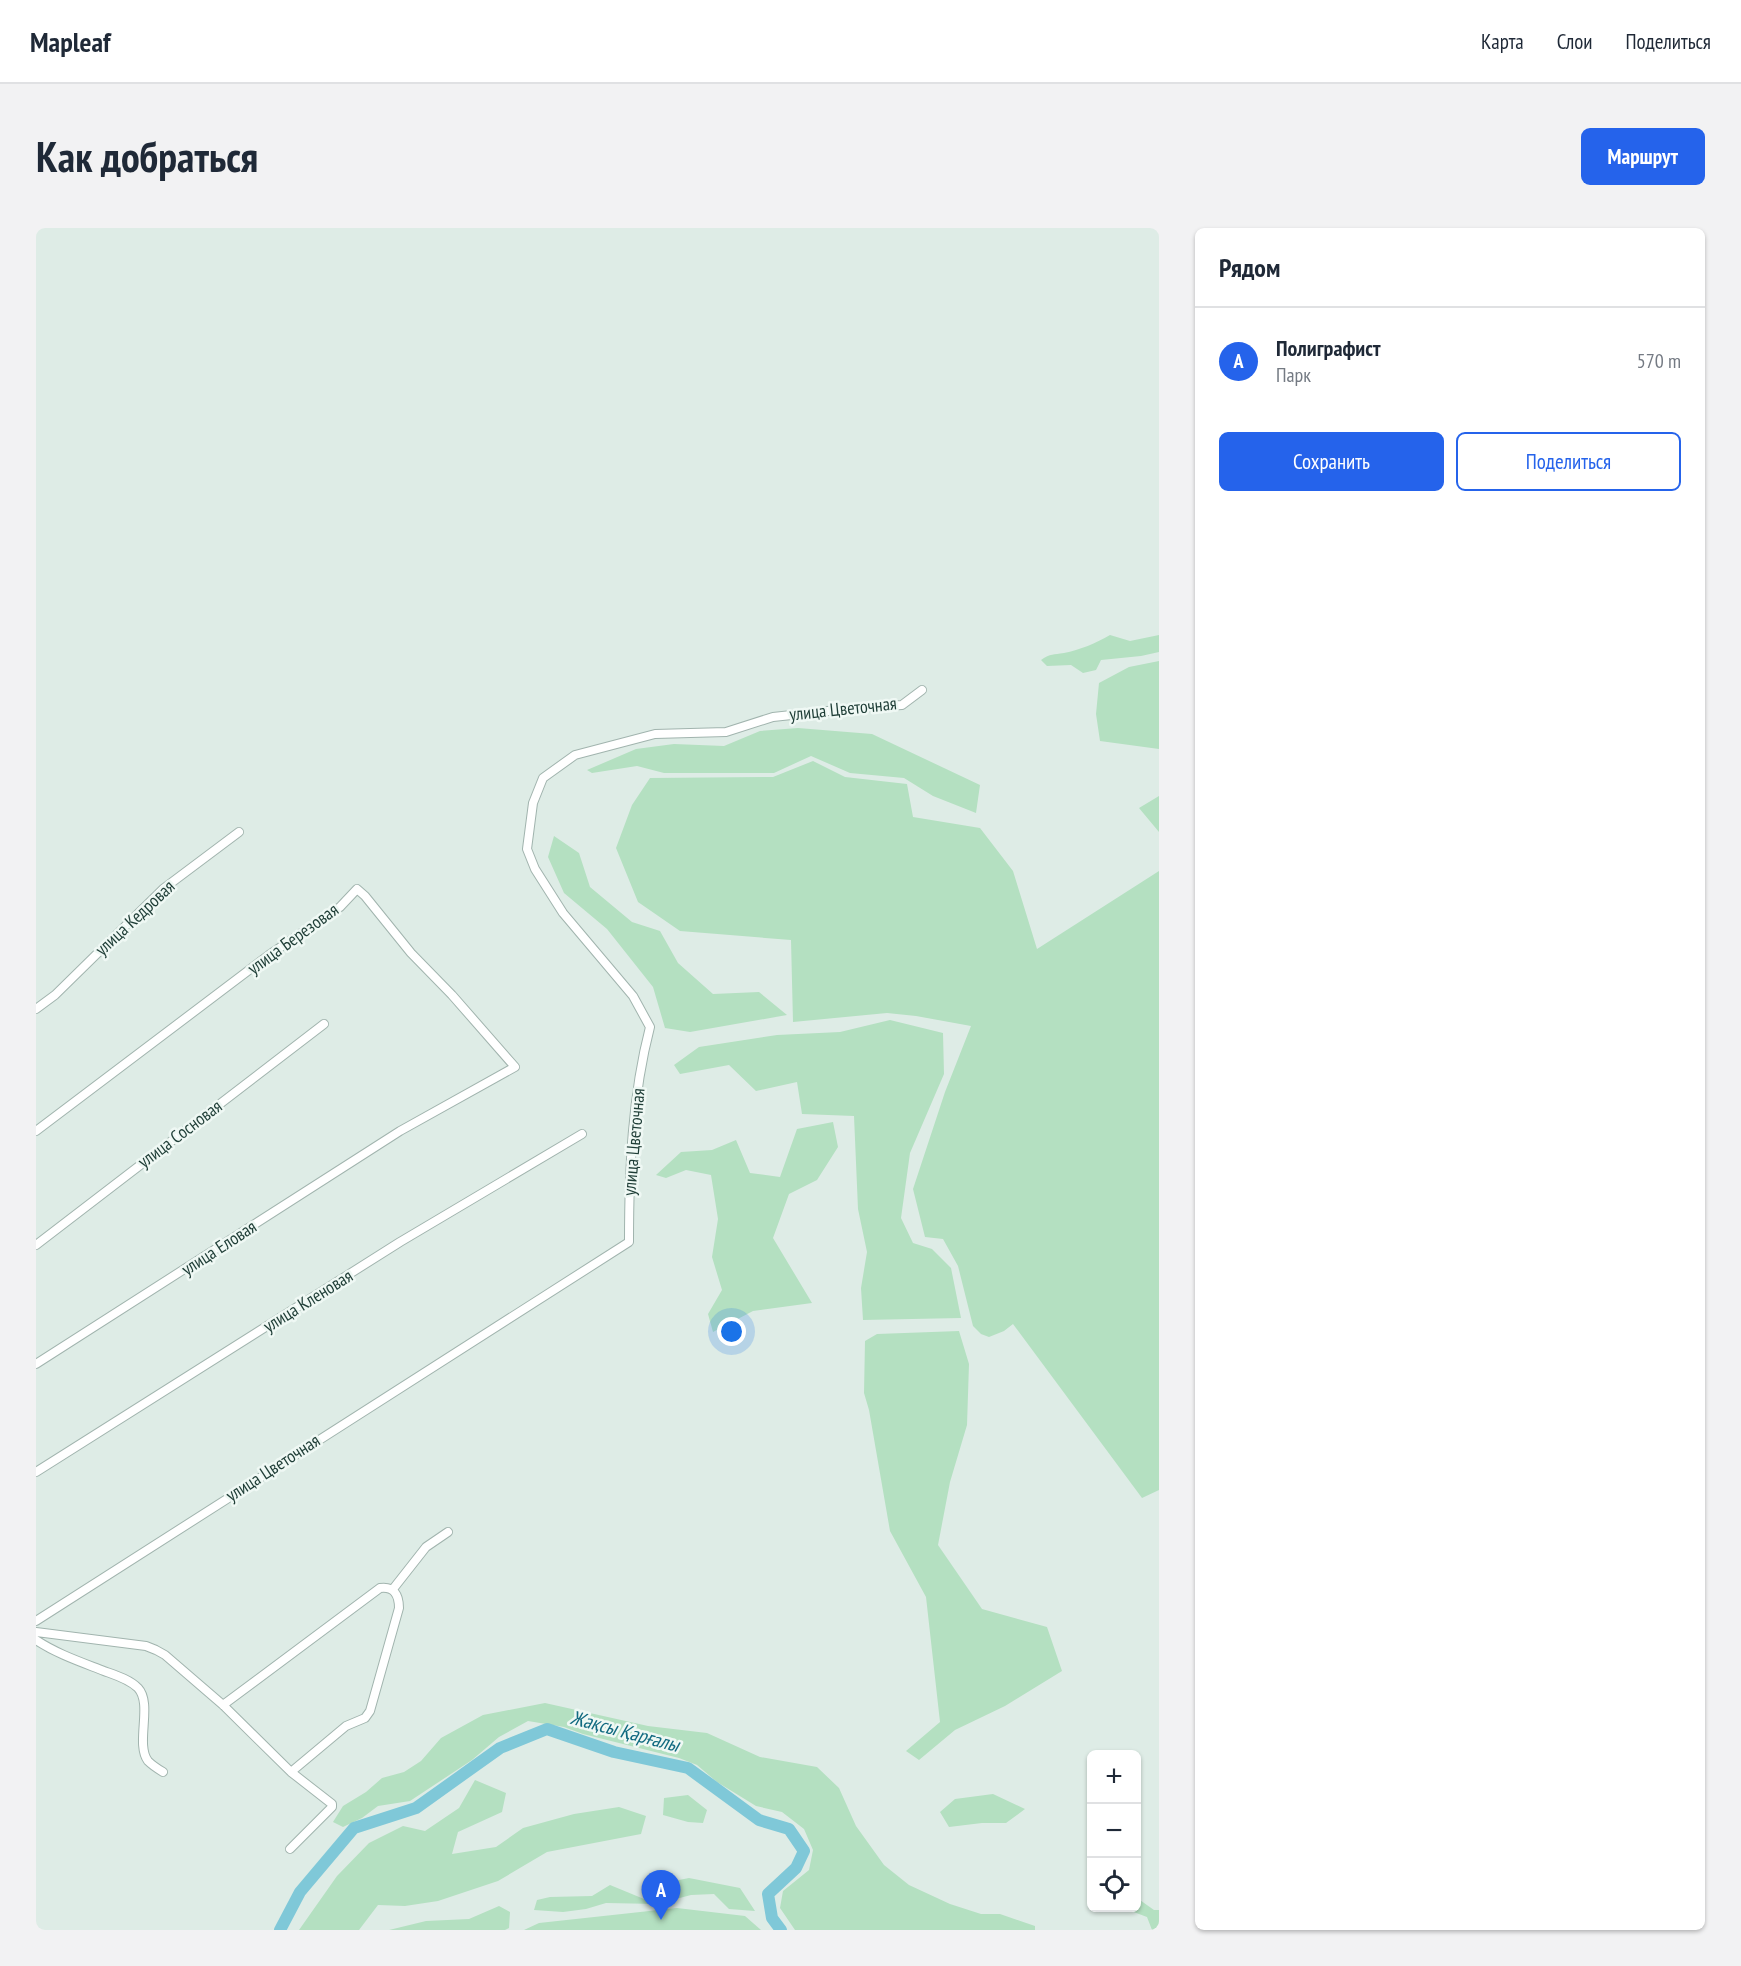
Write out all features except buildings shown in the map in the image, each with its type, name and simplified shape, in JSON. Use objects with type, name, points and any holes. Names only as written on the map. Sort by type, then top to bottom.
[{"type":"street","name":"улица Цветочная","points":[[36,1621],[629,1242],[629,1186],[636,1107],[650,1027],[633,996],[563,913],[535,869],[527,849],[533,803],[543,778],[575,755],[655,734],[726,732],[773,717],[902,705],[922,690]]},
{"type":"street","name":"улица Кедровая","points":[[36,1009],[55,995],[164,889],[239,832]]},
{"type":"street","name":"улица Березовая","points":[[36,1131],[269,955],[340,907],[357,889],[411,953],[452,995],[515,1067]]},
{"type":"street","name":"улица Сосновая","points":[[36,1245],[324,1024]]},
{"type":"street","name":"улица Еловая","points":[[36,1364],[400,1131],[515,1067]]},
{"type":"street","name":"улица Кленовая","points":[[36,1472],[390,1248],[582,1134]]},
{"type":"street","points":[[393,1589],[426,1547],[448,1532]]},
{"type":"street","points":[[223,1705],[380,1588],[393,1589],[399,1597],[399,1608],[370,1711],[365,1718],[346,1725],[291,1772]]},
{"type":"street","points":[[36,1632],[146,1646],[165,1655],[223,1705],[291,1772],[332,1804],[332,1807],[290,1849]]},
{"type":"street","points":[[36,1640],[57,1652],[125,1679],[139,1688],[144,1708],[144,1754],[148,1762],[163,1772]]},
{"type":"green space","points":[[1110,635],[1130,641],[1159,635],[1159,652],[1101,660],[1096,670],[1083,673],[1071,665],[1047,666],[1041,660],[1050,655],[1082,648]]},
{"type":"green space","points":[[1159,661],[1159,749],[1100,741],[1096,714],[1099,683],[1129,667]]},
{"type":"green space","points":[[798,728],[872,734],[980,785],[976,813],[933,796],[904,778],[850,773],[811,756],[774,773],[664,773],[637,766],[592,773],[587,770],[636,749],[674,744],[724,746],[760,731]]},
{"type":"green space","points":[[813,761],[845,777],[907,784],[913,817],[980,828],[1013,871],[1037,949],[1159,871],[1159,1490],[1142,1498],[1013,1324],[1004,1331],[989,1337],[981,1334],[973,1326],[958,1266],[943,1239],[925,1237],[913,1189],[945,1092],[971,1026],[887,1013],[793,1022],[791,940],[680,931],[638,902],[616,848],[632,805],[650,778],[773,777]]},
{"type":"green space","points":[[1159,796],[1159,832],[1139,808]]},
{"type":"green space","points":[[554,836],[579,853],[590,887],[632,922],[660,931],[678,963],[713,994],[759,992],[787,1015],[690,1032],[665,1028],[653,987],[607,929],[564,893],[548,857]]},
{"type":"green space","points":[[890,1020],[943,1033],[944,1074],[910,1153],[901,1218],[913,1243],[932,1249],[951,1268],[961,1318],[863,1320],[861,1288],[867,1252],[858,1209],[854,1116],[802,1114],[797,1082],[756,1091],[729,1065],[680,1074],[674,1065],[699,1047],[777,1035],[840,1032]]},
{"type":"green space","points":[[833,1122],[838,1147],[817,1180],[789,1194],[773,1238],[812,1303],[753,1311],[713,1332],[708,1314],[722,1290],[712,1257],[718,1219],[711,1175],[686,1170],[666,1178],[656,1175],[681,1152],[712,1150],[736,1140],[750,1173],[780,1177],[797,1129]]},
{"type":"green space","points":[[959,1331],[969,1364],[967,1425],[950,1482],[938,1545],[982,1609],[1047,1627],[1062,1671],[1005,1706],[955,1730],[919,1760],[906,1751],[940,1722],[926,1597],[890,1531],[864,1393],[865,1341],[877,1334]]},
{"type":"green space","points":[[545,1703],[648,1726],[707,1733],[760,1757],[817,1767],[839,1788],[856,1826],[884,1865],[909,1885],[950,1904],[981,1914],[1000,1914],[1035,1926],[1035,1930],[795,1930],[780,1908],[783,1891],[809,1870],[813,1850],[804,1829],[782,1812],[756,1806],[717,1782],[697,1765],[564,1727],[528,1721],[499,1737],[472,1760],[410,1801],[378,1806],[362,1818],[343,1827],[333,1822],[343,1806],[366,1792],[382,1778],[404,1772],[421,1761],[441,1738],[483,1715]]},
{"type":"green space","points":[[475,1780],[506,1793],[502,1812],[458,1832],[452,1854],[496,1847],[523,1828],[574,1814],[619,1807],[646,1816],[641,1834],[547,1852],[498,1881],[438,1901],[405,1906],[378,1905],[359,1930],[299,1930],[337,1876],[369,1843],[403,1826],[425,1831],[459,1808]]},
{"type":"green space","points":[[993,1794],[1025,1809],[1006,1823],[949,1827],[940,1812],[955,1799]]},
{"type":"green space","points":[[688,1795],[707,1810],[703,1823],[688,1822],[663,1815],[664,1798]]},
{"type":"green space","points":[[689,1878],[740,1888],[755,1911],[729,1909],[714,1894],[691,1895],[657,1904],[606,1903],[563,1912],[534,1910],[537,1900],[550,1897],[592,1896],[610,1885],[644,1899],[664,1883]]},
{"type":"green space","points":[[1141,1901],[1154,1910],[1159,1910],[1159,1930],[1152,1930],[1147,1917],[1134,1912],[1141,1912]]},
{"type":"green space","points":[[499,1906],[510,1912],[509,1928],[505,1930],[389,1930],[426,1921],[469,1919]]},
{"type":"green space","points":[[677,1908],[745,1916],[761,1930],[524,1930],[539,1923]]},
{"type":"waterway","name":"Жақсы Қарғалы","points":[[280,1930],[300,1892],[354,1828],[416,1808],[500,1748],[547,1729],[614,1752],[688,1768],[759,1820],[789,1829],[804,1851],[796,1868],[768,1894],[772,1918],[781,1930]]},
{"type":"place","name":"Полиграфист","points":[[661,1920]]}]
